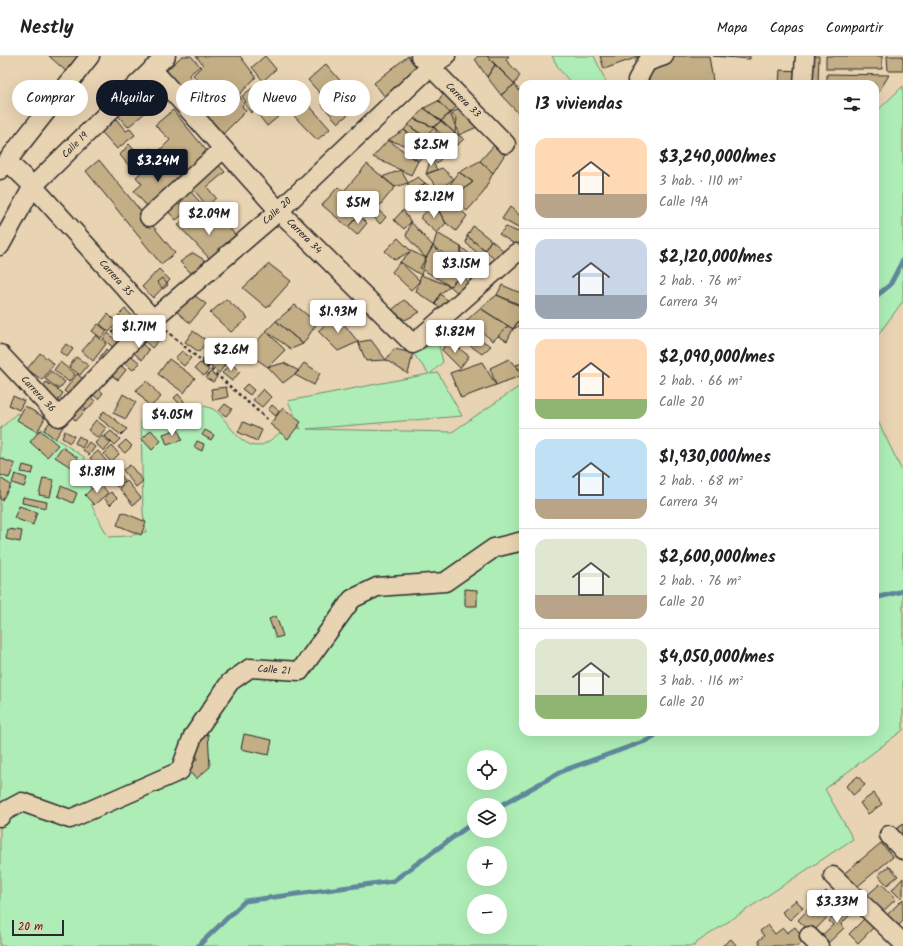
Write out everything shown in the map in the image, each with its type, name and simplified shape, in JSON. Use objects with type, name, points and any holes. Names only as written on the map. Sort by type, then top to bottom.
[{"type":"street","points":[[3,165],[90,56]]},
{"type":"street","name":"Calle 19","points":[[0,246],[33,186],[166,56]]},
{"type":"street","name":"Calle 20","points":[[59,417],[153,319],[279,211],[425,62],[446,56]]},
{"type":"street","points":[[637,80],[647,62],[664,56]]},
{"type":"street","points":[[803,80],[805,56]]},
{"type":"street","name":"Carrera 33","points":[[425,62],[506,144]]},
{"type":"street","name":"Carrera 34","points":[[152,69],[279,211],[413,344],[516,254]]},
{"type":"street","points":[[149,217],[223,149]]},
{"type":"street","name":"Carrera 35","points":[[3,165],[33,186],[153,319]]},
{"type":"street","name":"Carrera 36","points":[[0,354],[59,417]]},
{"type":"street","name":"Calle 21","points":[[0,817],[5,811],[22,802],[70,819],[180,771],[193,736],[230,682],[250,668],[300,671],[352,599],[376,587],[445,582],[494,548],[519,542]]},
{"type":"street","points":[[889,835],[903,850]]},
{"type":"street","points":[[833,876],[903,943]]},
{"type":"path","points":[[153,319],[268,420]]},
{"type":"green space","points":[[552,56],[594,56],[605,80],[569,80],[559,69]]},
{"type":"green space","points":[[903,86],[903,301],[879,334],[879,109]]},
{"type":"green space","points":[[438,342],[443,362],[430,374],[438,373],[462,416],[307,429],[452,432],[519,387],[519,736],[879,736],[879,423],[903,473],[903,730],[825,789],[853,839],[696,943],[694,946],[0,946],[0,429],[17,413],[84,457],[89,475],[92,506],[108,537],[129,536],[146,532],[143,512],[141,420],[152,411],[166,406],[204,406],[216,411],[240,439],[256,446],[266,443],[289,428],[301,429],[288,401],[429,374],[413,353]]},
{"type":"building","points":[[49,56],[78,56],[82,60],[69,74]]},
{"type":"building","points":[[182,56],[191,56],[200,66],[189,75],[192,80],[176,80],[176,84],[165,72]]},
{"type":"building","points":[[196,56],[240,56],[256,77],[253,80],[248,80],[248,85],[240,94],[240,80],[197,80],[193,75],[203,65]]},
{"type":"building","points":[[265,56],[276,69],[262,80],[252,67]]},
{"type":"building","points":[[408,56],[419,71],[385,97],[374,83]]},
{"type":"building","points":[[478,56],[487,56],[495,65],[487,77],[475,59]]},
{"type":"building","points":[[487,56],[509,56],[506,60],[520,75],[515,84]]},
{"type":"building","points":[[600,56],[641,56],[604,69]]},
{"type":"building","points":[[671,56],[709,56],[713,80],[649,80],[648,64]]},
{"type":"building","points":[[712,56],[750,56],[750,59]]},
{"type":"building","points":[[800,56],[819,56],[818,80],[779,80],[780,70],[800,71]]},
{"type":"building","points":[[826,56],[882,56],[882,69],[826,69]]},
{"type":"building","points":[[887,56],[903,56],[903,71],[888,71]]},
{"type":"building","points":[[326,64],[340,80],[319,80],[319,92],[311,83],[311,80],[308,80]]},
{"type":"building","points":[[495,65],[515,84],[501,95],[487,77]]},
{"type":"building","points":[[827,74],[889,75],[879,91],[879,80],[827,80]]},
{"type":"building","points":[[515,84],[519,90],[519,114],[501,95]]},
{"type":"building","points":[[248,91],[248,109],[245,105],[246,102],[242,96]]},
{"type":"building","points":[[443,94],[458,106],[450,113],[438,101]]},
{"type":"building","points":[[240,97],[244,103],[242,106],[246,111],[220,137],[203,116],[240,116]]},
{"type":"building","points":[[438,101],[450,113],[441,121],[424,108]]},
{"type":"building","points":[[466,107],[477,127],[459,135],[450,113]]},
{"type":"building","points":[[311,108],[330,129],[317,140],[294,116],[311,116]]},
{"type":"building","points":[[424,108],[441,121],[434,127],[414,119]]},
{"type":"building","points":[[173,110],[176,116],[178,116],[211,156],[184,176],[160,150],[170,140],[155,125],[166,116],[168,116]]},
{"type":"building","points":[[450,113],[457,118],[455,133],[441,121]]},
{"type":"building","points":[[110,116],[114,116],[126,131],[130,129],[135,135],[117,149],[98,128]]},
{"type":"building","points":[[118,116],[141,116],[128,127]]},
{"type":"building","points":[[259,116],[277,116],[278,117],[267,126]]},
{"type":"building","points":[[332,116],[346,116],[338,123]]},
{"type":"building","points":[[414,119],[434,127],[425,137],[408,125]]},
{"type":"building","points":[[441,121],[455,133],[449,142],[434,127]]},
{"type":"building","points":[[408,125],[425,137],[418,141],[404,130]]},
{"type":"building","points":[[434,127],[442,142],[434,148],[425,137]]},
{"type":"building","points":[[404,130],[411,135],[404,145],[388,140]]},
{"type":"building","points":[[455,133],[464,139],[457,145],[449,142]]},
{"type":"building","points":[[411,135],[424,144],[417,152],[410,145]]},
{"type":"building","points":[[388,140],[418,161],[411,175],[373,157]]},
{"type":"building","points":[[442,142],[449,142],[445,153],[434,148]]},
{"type":"building","points":[[496,143],[505,154],[493,173],[480,161]]},
{"type":"building","points":[[129,144],[141,158],[130,167],[120,155]]},
{"type":"building","points":[[424,144],[433,152],[424,156],[417,152]]},
{"type":"building","points":[[410,145],[424,156],[418,161],[407,154]]},
{"type":"building","points":[[150,148],[157,156],[149,162],[143,154]]},
{"type":"building","points":[[434,148],[445,153],[437,164],[431,158]]},
{"type":"building","points":[[161,155],[185,182],[151,211],[134,191],[142,184],[136,177]]},
{"type":"building","points":[[431,158],[437,170],[426,174]]},
{"type":"building","points":[[99,160],[175,253],[161,264],[86,171]]},
{"type":"building","points":[[215,161],[225,172],[207,187],[216,198],[207,206],[189,184]]},
{"type":"building","points":[[480,161],[493,173],[483,193],[467,211],[453,197],[473,182],[459,172]]},
{"type":"building","points":[[367,164],[395,187],[372,215],[344,191]]},
{"type":"building","points":[[442,168],[454,179],[439,189],[426,174]]},
{"type":"building","points":[[401,170],[408,183],[395,187],[382,177]]},
{"type":"building","points":[[459,172],[473,182],[453,197],[444,193]]},
{"type":"building","points":[[418,177],[425,183],[408,198],[408,183]]},
{"type":"building","points":[[425,183],[433,189],[415,204],[408,198]]},
{"type":"building","points":[[338,187],[364,209],[348,227],[322,205]]},
{"type":"building","points":[[190,191],[207,210],[196,220],[178,201]]},
{"type":"building","points":[[444,193],[467,216],[456,231],[446,223],[434,203]]},
{"type":"building","points":[[174,199],[186,212],[176,220],[165,208]]},
{"type":"building","points":[[434,203],[446,223],[437,233],[420,218]]},
{"type":"building","points":[[510,207],[519,215],[519,228],[502,219]]},
{"type":"building","points":[[377,209],[386,217],[380,224],[372,215]]},
{"type":"building","points":[[403,210],[411,222],[404,229],[394,220]]},
{"type":"building","points":[[359,215],[367,223],[357,235],[348,227]]},
{"type":"building","points":[[187,217],[197,227],[202,222],[208,228],[221,218],[236,236],[210,259],[178,225]]},
{"type":"building","points":[[411,222],[433,246],[426,258],[406,236]]},
{"type":"building","points":[[473,226],[491,240],[485,250],[467,236]]},
{"type":"building","points":[[506,227],[519,232],[519,243],[516,245],[499,234]]},
{"type":"building","points":[[437,233],[461,247],[462,267],[433,246]]},
{"type":"building","points":[[467,236],[485,250],[484,259],[466,243]]},
{"type":"building","points":[[398,238],[411,251],[395,260],[385,251]]},
{"type":"building","points":[[491,240],[504,251],[496,261],[485,250]]},
{"type":"building","points":[[433,246],[462,275],[450,286],[420,268]]},
{"type":"building","points":[[461,247],[477,260],[461,255]]},
{"type":"building","points":[[411,251],[426,258],[421,275],[400,262]]},
{"type":"building","points":[[193,253],[206,261],[194,276],[180,262]]},
{"type":"building","points":[[461,255],[477,260],[486,265],[474,280],[462,275]]},
{"type":"building","points":[[400,262],[420,281],[411,290],[392,272]]},
{"type":"building","points":[[269,264],[291,281],[267,308],[243,288]]},
{"type":"building","points":[[159,269],[170,280],[153,298],[142,287]]},
{"type":"building","points":[[421,275],[450,286],[440,294],[435,304],[416,292]]},
{"type":"building","points":[[462,275],[472,286],[461,296],[450,286]]},
{"type":"building","points":[[162,278],[168,285],[163,289],[157,282]]},
{"type":"building","points":[[502,285],[519,292],[519,306],[497,295]]},
{"type":"building","points":[[190,292],[206,304],[190,323],[171,307]]},
{"type":"building","points":[[440,294],[451,303],[443,311],[435,304]]},
{"type":"building","points":[[497,295],[519,304],[519,320],[513,329],[480,308]]},
{"type":"building","points":[[226,299],[248,318],[231,332],[210,313]]},
{"type":"building","points":[[404,300],[420,312],[405,320],[392,310]]},
{"type":"building","points":[[295,305],[317,323],[303,344],[276,321]]},
{"type":"building","points":[[480,308],[508,326],[493,341],[467,320]]},
{"type":"building","points":[[125,309],[136,319],[129,327],[117,317]]},
{"type":"building","points":[[108,314],[117,323],[109,332],[100,324]]},
{"type":"building","points":[[337,315],[358,342],[338,351],[318,331]]},
{"type":"building","points":[[467,320],[478,329],[468,344],[461,333]]},
{"type":"building","points":[[519,320],[519,326],[513,329]]},
{"type":"building","points":[[276,321],[303,344],[291,349],[266,331]]},
{"type":"building","points":[[98,324],[107,331],[101,338],[92,331]]},
{"type":"building","points":[[119,324],[128,331],[121,340],[112,332]]},
{"type":"building","points":[[508,326],[513,329],[507,341],[498,336]]},
{"type":"building","points":[[148,328],[160,339],[152,348],[140,337]]},
{"type":"building","points":[[193,331],[207,341],[199,352],[185,342]]},
{"type":"building","points":[[266,331],[285,350],[268,367],[247,353]]},
{"type":"building","points":[[108,333],[119,343],[114,348],[103,339]]},
{"type":"building","points":[[96,335],[106,344],[93,361],[82,351]]},
{"type":"building","points":[[474,336],[491,346],[482,354],[468,344]]},
{"type":"building","points":[[136,339],[149,350],[142,360],[128,348]]},
{"type":"building","points":[[371,340],[386,360],[366,361],[358,342]]},
{"type":"building","points":[[448,340],[469,356],[460,368],[442,350]]},
{"type":"building","points":[[66,344],[73,349],[67,357],[60,352]]},
{"type":"building","points":[[106,349],[113,354],[105,364],[99,359]]},
{"type":"building","points":[[394,349],[413,353],[408,374],[386,360]]},
{"type":"building","points":[[124,350],[140,363],[133,370],[118,358]]},
{"type":"building","points":[[210,350],[227,362],[219,373],[202,360]]},
{"type":"building","points":[[182,351],[191,358],[184,366],[175,358]]},
{"type":"building","points":[[40,353],[54,364],[42,380],[27,369]]},
{"type":"building","points":[[76,357],[88,365],[80,375],[69,367]]},
{"type":"building","points":[[169,359],[195,378],[184,393],[158,374]]},
{"type":"building","points":[[509,359],[519,370],[519,376],[496,385],[490,368]]},
{"type":"building","points":[[116,361],[126,370],[118,380],[107,372]]},
{"type":"building","points":[[60,362],[75,374],[69,382],[54,370]]},
{"type":"building","points":[[482,362],[496,385],[461,398],[450,373]]},
{"type":"building","points":[[200,363],[209,370],[204,376],[195,368]]},
{"type":"building","points":[[231,363],[240,372],[232,381],[222,373]]},
{"type":"building","points":[[284,363],[299,371],[283,383],[268,367]]},
{"type":"building","points":[[304,363],[320,373],[314,385],[295,375]]},
{"type":"building","points":[[51,371],[65,382],[59,389],[45,379]]},
{"type":"building","points":[[210,372],[217,377],[213,382],[206,378]]},
{"type":"building","points":[[77,374],[83,379],[71,396],[64,391]]},
{"type":"building","points":[[147,381],[161,397],[150,407],[136,390]]},
{"type":"building","points":[[46,382],[63,393],[55,405],[38,393]]},
{"type":"building","points":[[93,384],[103,393],[98,399],[88,390]]},
{"type":"building","points":[[247,384],[254,390],[250,395],[242,389]]},
{"type":"building","points":[[226,387],[228,397],[213,400],[211,389]]},
{"type":"building","points":[[263,389],[271,397],[262,407],[253,400]]},
{"type":"building","points":[[85,392],[95,401],[87,410],[78,401]]},
{"type":"building","points":[[123,394],[136,402],[126,419],[113,413]]},
{"type":"building","points":[[178,394],[184,401],[181,405],[174,398]]},
{"type":"building","points":[[13,396],[24,401],[19,410],[9,405]]},
{"type":"building","points":[[75,403],[85,411],[76,421],[67,412]]},
{"type":"building","points":[[225,404],[232,409],[226,416],[219,411]]},
{"type":"building","points":[[272,405],[279,411],[276,416],[268,410]]},
{"type":"building","points":[[25,406],[45,418],[37,432],[17,420]]},
{"type":"building","points":[[283,408],[301,422],[288,439],[270,424]]},
{"type":"building","points":[[104,411],[127,429],[121,435],[99,418]]},
{"type":"building","points":[[52,419],[63,427],[55,439],[44,430]]},
{"type":"building","points":[[96,420],[106,428],[98,438],[88,430]]},
{"type":"building","points":[[243,422],[262,430],[257,441],[238,432]]},
{"type":"building","points":[[178,429],[182,440],[167,445],[163,434]]},
{"type":"building","points":[[40,430],[58,445],[47,457],[30,442]]},
{"type":"building","points":[[151,430],[161,441],[152,450],[142,439]]},
{"type":"building","points":[[205,430],[214,435],[211,440],[202,435]]},
{"type":"building","points":[[65,431],[74,436],[70,443],[62,438]]},
{"type":"building","points":[[111,431],[120,439],[114,445],[105,436]]},
{"type":"building","points":[[79,436],[86,441],[82,448],[75,443]]},
{"type":"building","points":[[102,436],[111,443],[104,451],[95,443]]},
{"type":"building","points":[[126,440],[132,446],[125,453],[118,447]]},
{"type":"building","points":[[197,441],[204,444],[202,451],[194,447]]},
{"type":"building","points":[[89,442],[95,447],[89,455],[83,450]]},
{"type":"building","points":[[112,446],[119,454],[111,462],[104,454]]},
{"type":"building","points":[[62,447],[78,458],[72,468],[55,457]]},
{"type":"building","points":[[98,451],[108,463],[100,469],[90,458]]},
{"type":"building","points":[[0,458],[15,464],[9,478],[0,475]]},
{"type":"building","points":[[23,465],[34,468],[32,474],[21,472]]},
{"type":"building","points":[[130,465],[143,481],[136,487],[123,470]]},
{"type":"building","points":[[15,474],[27,478],[24,487],[12,483]]},
{"type":"building","points":[[121,475],[125,481],[117,487],[113,481]]},
{"type":"building","points":[[0,478],[11,485],[2,500],[0,499]]},
{"type":"building","points":[[43,478],[54,480],[50,497],[39,495]]},
{"type":"building","points":[[127,481],[141,498],[133,505],[119,488]]},
{"type":"building","points":[[99,482],[108,493],[94,505],[85,495]]},
{"type":"building","points":[[61,486],[77,493],[73,503],[58,496]]},
{"type":"building","points":[[111,492],[117,498],[110,505],[104,498]]},
{"type":"building","points":[[23,497],[47,502],[46,508],[22,503]]},
{"type":"building","points":[[19,506],[37,512],[33,525],[14,518]]},
{"type":"building","points":[[122,512],[146,522],[141,535],[117,525]]},
{"type":"building","points":[[8,529],[22,531],[20,542],[6,539]]},
{"type":"building","points":[[465,589],[477,590],[477,606],[465,606]]},
{"type":"building","points":[[276,616],[283,636],[276,638],[269,619]]},
{"type":"building","points":[[208,734],[210,767],[196,779],[186,768],[197,759],[195,735]]},
{"type":"building","points":[[244,734],[272,740],[269,755],[241,749]]},
{"type":"building","points":[[858,776],[865,785],[853,795],[846,786]]},
{"type":"building","points":[[874,793],[882,804],[868,814],[860,803]]},
{"type":"building","points":[[903,824],[903,840],[895,830]]},
{"type":"building","points":[[881,843],[893,857],[853,890],[841,876]]},
{"type":"building","points":[[889,866],[898,876],[887,885],[878,875]]},
{"type":"building","points":[[903,878],[903,895],[900,898],[892,890]]},
{"type":"building","points":[[881,883],[896,899],[878,916],[863,899]]},
{"type":"building","points":[[826,891],[840,904],[812,933],[798,920]]},
{"type":"building","points":[[903,899],[903,921],[894,930],[883,919]]},
{"type":"building","points":[[796,900],[803,908],[790,920],[782,912]]},
{"type":"building","points":[[848,902],[856,909],[841,924],[844,928],[825,946],[818,939],[833,925],[829,921]]},
{"type":"building","points":[[865,918],[874,927],[858,943],[849,934]]},
{"type":"building","points":[[768,925],[775,934],[783,928],[787,933],[795,927],[805,940],[798,946],[760,946],[761,945],[758,941],[764,936],[760,931]]},
{"type":"building","points":[[731,939],[737,946],[722,946]]},
{"type":"waterway","points":[[879,294],[890,285],[903,260]]},
{"type":"waterway","points":[[879,597],[903,591]]},
{"type":"waterway","points":[[507,802],[562,771],[651,739],[654,736]]},
{"type":"waterway","points":[[198,946],[245,901],[393,881],[467,827]]}]
